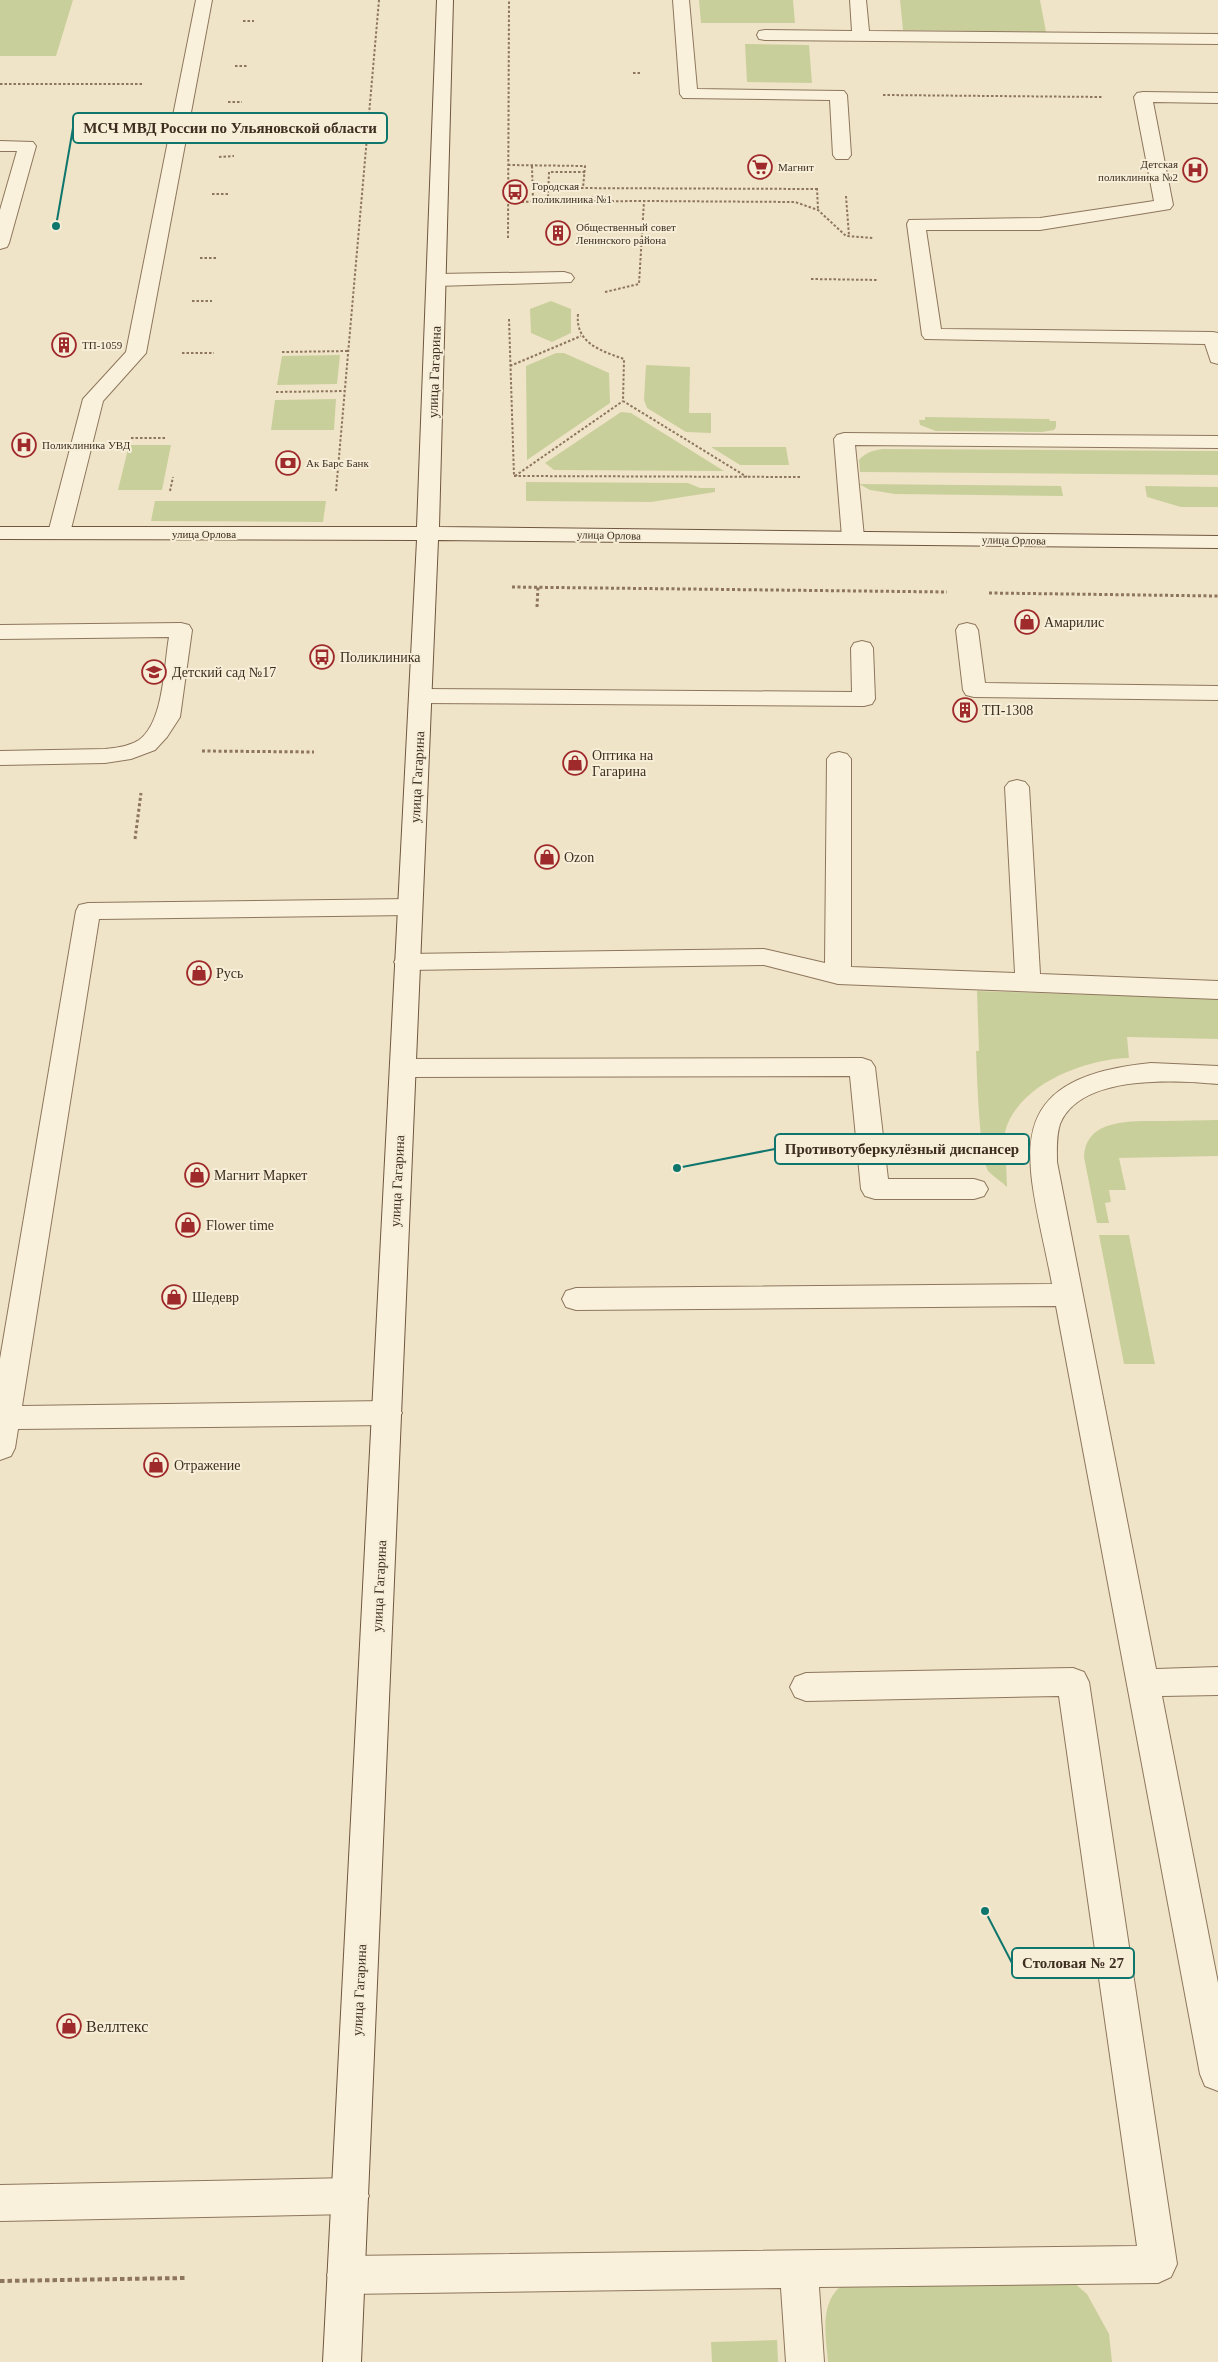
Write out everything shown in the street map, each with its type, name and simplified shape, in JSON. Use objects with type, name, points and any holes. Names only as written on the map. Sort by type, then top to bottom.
[{"type":"main road","points":[[59,533],[93,400],[136,353],[204,0]]},
{"type":"main road","name":"улица Гагарина","points":[[342,2362],[421,696],[437,280],[445,0]]},
{"type":"main road","points":[[681,0],[689,94],[838,95],[842,155]]},
{"type":"main road","points":[[858,0],[861,36]]},
{"type":"main road","points":[[765,35],[1218,39]]},
{"type":"main road","points":[[1218,98],[1143,97],[1164,205],[1040,224],[916,224],[932,334],[1213,338],[1218,358]]},
{"type":"main road","points":[[0,146],[27,146],[0,243]]},
{"type":"main road","points":[[437,280],[564,278]]},
{"type":"main road","points":[[852,537],[844,439],[1218,442]]},
{"type":"main road","name":"улица Орлова","points":[[0,533],[852,537],[1218,542]]},
{"type":"main road","points":[[0,632],[181,630],[168,717],[159,732],[147,745],[123,754],[105,756],[0,758]]},
{"type":"main road","points":[[967,630],[974,690],[1218,693]]},
{"type":"main road","points":[[421,696],[864,699],[862,648]]},
{"type":"main road","points":[[838,975],[839,759]]},
{"type":"main road","points":[[1017,787],[1028,983]]},
{"type":"main road","points":[[0,1448],[88,911],[410,907]]},
{"type":"main road","points":[[408,962],[764,957],[838,975],[1218,990]]},
{"type":"main road","points":[[403,1068],[862,1067],[875,1189],[974,1189]]},
{"type":"main road","points":[[1218,1075],[1196,1072],[1130,1074],[1106,1078],[1085,1086],[1071,1096],[1049,1117],[1044,1135],[1043,1162],[1218,2074]]},
{"type":"main road","points":[[576,1299],[1069,1295]]},
{"type":"main road","points":[[5,1418],[387,1413]]},
{"type":"main road","points":[[1143,1683],[1218,1681]]},
{"type":"main road","points":[[346,2275],[1158,2264],[1073,1682],[806,1687]]},
{"type":"main road","points":[[0,2203],[350,2196]]},
{"type":"main road","points":[[799,2269],[805,2362]]},
{"type":"path","points":[[336,497],[379,0]]},
{"type":"path","points":[[510,0],[508,202],[510,366],[514,476],[623,401]]},
{"type":"path","points":[[0,84],[188,84]]},
{"type":"path","points":[[838,95],[1143,97]]},
{"type":"path","points":[[508,166],[585,166],[584,188]]},
{"type":"path","points":[[532,166],[532,201]]},
{"type":"path","points":[[584,172],[549,172],[548,197],[611,198],[611,201]]},
{"type":"path","points":[[563,188],[817,190],[818,210]]},
{"type":"path","points":[[599,294],[611,289],[639,284],[644,201]]},
{"type":"path","points":[[508,202],[796,202],[818,210],[846,236],[919,243]]},
{"type":"path","points":[[811,279],[924,281]]},
{"type":"path","points":[[578,312],[576,321],[581,336],[596,348],[624,359],[623,401]]},
{"type":"path","points":[[510,366],[581,336]]},
{"type":"path","points":[[282,352],[348,351]]},
{"type":"path","points":[[276,392],[344,391]]},
{"type":"path","points":[[623,401],[747,477]]},
{"type":"path","points":[[169,497],[173,477]]},
{"type":"path","points":[[512,587],[954,592]]},
{"type":"path","points":[[537,607],[538,587]]},
{"type":"path","points":[[983,592],[1218,596]]},
{"type":"path","points":[[195,751],[314,752]]},
{"type":"path","points":[[0,2281],[185,2278]]},
{"type":"green space","points":[[0,0],[73,0],[56,56],[0,56]]},
{"type":"green space","points":[[699,0],[793,0],[795,23],[701,23]]},
{"type":"green space","points":[[900,0],[1040,0],[1046,32],[903,30]]},
{"type":"green space","points":[[745,44],[809,45],[812,83],[747,82]]},
{"type":"green space","points":[[551,301],[571,309],[571,333],[552,342],[531,333],[530,309]]},
{"type":"green space","points":[[556,353],[564,353],[609,373],[610,403],[527,460],[526,366]]},
{"type":"green space","points":[[340,355],[337,384],[277,385],[282,356]]},
{"type":"green space","points":[[646,365],[690,367],[689,413],[711,413],[711,433],[686,432],[647,408],[644,400]]},
{"type":"green space","points":[[336,399],[334,430],[271,430],[275,400]]},
{"type":"green space","points":[[621,412],[631,413],[724,471],[554,470],[545,463]]},
{"type":"green space","points":[[925,417],[1049,419],[1050,421],[1056,421],[1056,427],[1054,430],[1042,432],[936,431],[920,425],[919,420],[925,420]]},
{"type":"green space","points":[[129,445],[171,445],[162,490],[118,490]]},
{"type":"green space","points":[[711,447],[786,447],[789,465],[740,465]]},
{"type":"green space","points":[[883,449],[1218,451],[1218,475],[860,472],[859,460],[861,458],[869,452]]},
{"type":"green space","points":[[526,482],[688,483],[700,488],[715,488],[715,492],[651,502],[526,501]]},
{"type":"green space","points":[[859,484],[1061,486],[1063,496],[895,494],[870,490]]},
{"type":"green space","points":[[1145,486],[1218,487],[1218,507],[1181,507],[1147,497]]},
{"type":"green space","points":[[155,501],[326,501],[323,522],[151,521]]},
{"type":"green space","points":[[977,991],[1218,999],[1218,1039],[1127,1037],[1129,1058],[1092,1063],[1073,1069],[1038,1088],[1023,1101],[1012,1115],[1005,1132],[1007,1187],[989,1172],[983,1150],[976,1051],[979,1051]]},
{"type":"green space","points":[[1218,1120],[1218,1156],[1119,1158],[1126,1190],[1109,1190],[1111,1202],[1105,1203],[1109,1223],[1097,1223],[1084,1157],[1087,1144],[1093,1134],[1113,1124],[1126,1122]]},
{"type":"green space","points":[[1099,1235],[1129,1235],[1155,1364],[1124,1364]]},
{"type":"green space","points":[[1073,2282],[1087,2294],[1109,2334],[1112,2362],[828,2362],[825,2332],[827,2311],[834,2293],[841,2286]]},
{"type":"green space","points":[[777,2340],[778,2362],[712,2362],[711,2342]]},
{"type":"place","name":"Магнит","points":[[760,167]]},
{"type":"place","name":"Детская поликлиника №2","points":[[1195,170]]},
{"type":"place","name":"Городская поликлиника №1","points":[[515,192]]},
{"type":"place","name":"МСЧ МВД России по Ульяновской области","points":[[56,226]]},
{"type":"place","name":"Общественный совет Ленинского района","points":[[558,233]]},
{"type":"place","name":"ТП-1059","points":[[64,345]]},
{"type":"place","name":"Поликлиника УВД","points":[[24,445]]},
{"type":"place","name":"Ак Барс Банк","points":[[288,463]]},
{"type":"place","name":"Амарилис","points":[[1027,622]]},
{"type":"place","name":"Поликлиника","points":[[322,657]]},
{"type":"place","name":"Детский сад №17","points":[[154,672]]},
{"type":"place","name":"ТП-1308","points":[[965,710]]},
{"type":"place","name":"Оптика на Гагарина","points":[[575,763]]},
{"type":"place","name":"Ozon","points":[[547,857]]},
{"type":"place","name":"Русь","points":[[199,973]]},
{"type":"place","name":"Противотуберкулёзный диспансер","points":[[677,1168]]},
{"type":"place","name":"Магнит Маркет","points":[[197,1175]]},
{"type":"place","name":"Flower time","points":[[188,1225]]},
{"type":"place","name":"Шедевр","points":[[174,1297]]},
{"type":"place","name":"Отражение","points":[[156,1465]]},
{"type":"place","name":"Столовая № 27","points":[[985,1911]]},
{"type":"place","name":"Веллтекс","points":[[69,2026]]}]
